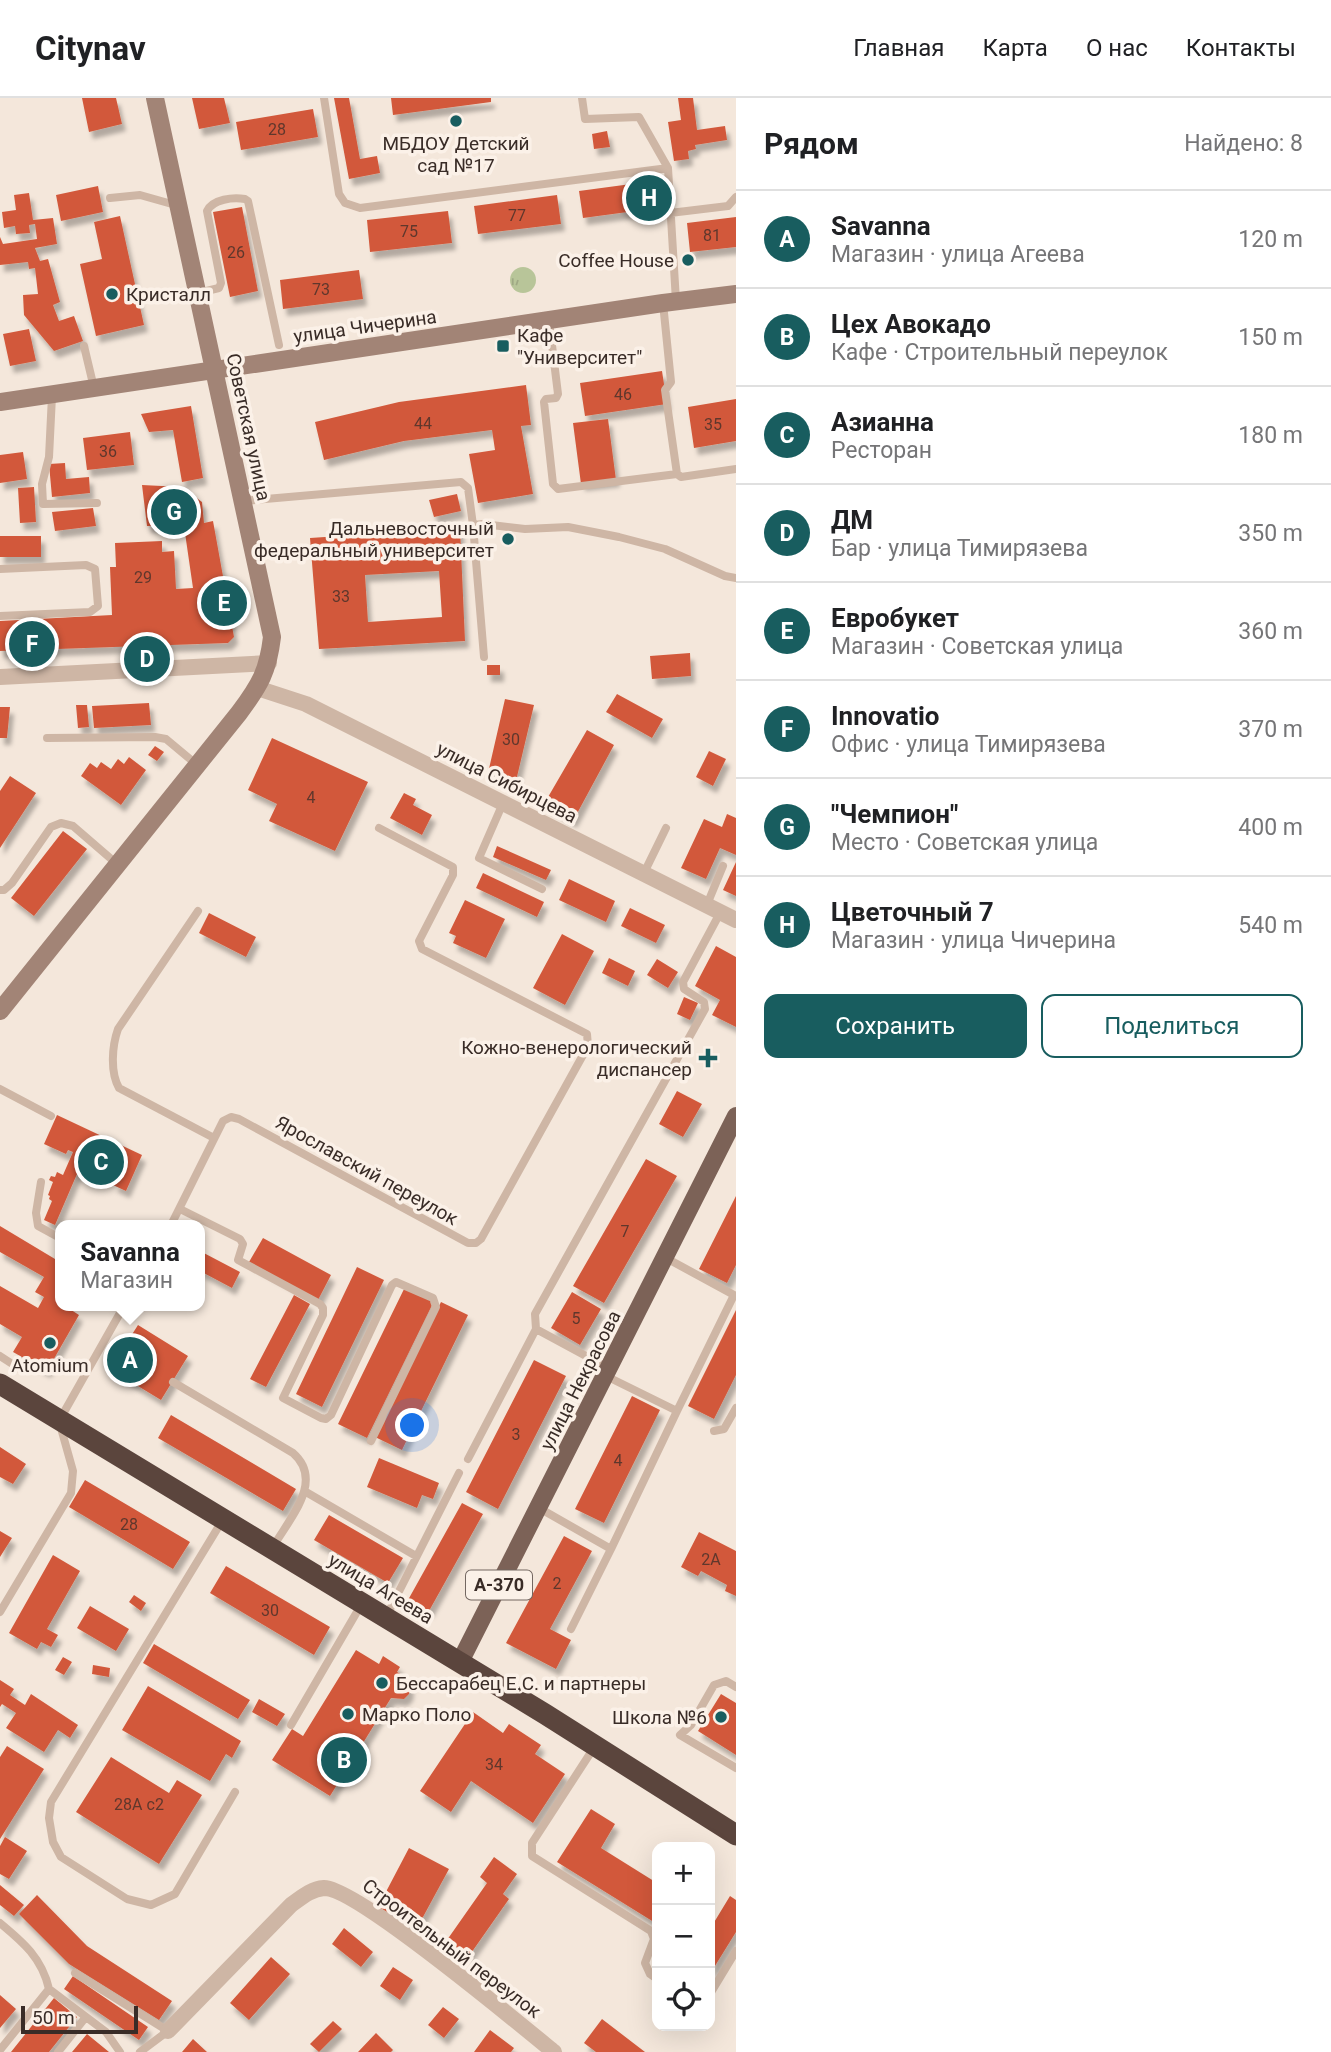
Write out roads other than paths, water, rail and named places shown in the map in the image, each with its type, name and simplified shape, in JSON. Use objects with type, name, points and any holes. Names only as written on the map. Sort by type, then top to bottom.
[{"type":"highway","name":"улица Агеева","points":[[0,1384],[545,1714],[736,1835]]},
{"type":"main road","name":"Советская улица","points":[[0,1011],[257,688],[269,663],[272,637],[155,98]]},
{"type":"main road","name":"улица Чичерина","points":[[0,402],[736,294]]},
{"type":"main road","name":"улица Некрасова","points":[[460,1662],[736,1116]]},
{"type":"street","points":[[0,677],[269,663]]},
{"type":"street","name":"улица Сибирцева","points":[[257,688],[306,704],[736,920]]},
{"type":"street","name":"Строительный переулок","points":[[168,2031],[291,1905],[309,1892],[326,1888],[346,1894],[437,1959],[554,2052]]},
{"type":"lane","points":[[324,98],[340,194],[345,203],[360,208],[668,168]]},
{"type":"lane","points":[[582,98],[585,119],[639,117],[668,168],[671,382],[665,390],[677,474]]},
{"type":"lane","points":[[110,198],[140,195],[179,206]]},
{"type":"lane","points":[[670,213],[728,206],[736,197]]},
{"type":"lane","points":[[198,293],[219,288],[221,283],[207,211],[209,206],[215,202],[245,199],[248,201],[279,345]]},
{"type":"lane","points":[[549,321],[558,394],[555,398],[545,399],[544,402],[553,484],[558,489],[736,469]]},
{"type":"lane","points":[[84,346],[94,388]]},
{"type":"lane","points":[[52,396],[49,457],[42,484],[43,504],[97,503]]},
{"type":"lane","points":[[243,501],[461,482],[466,484],[473,525],[484,657]]},
{"type":"lane","points":[[473,525],[525,529],[568,527],[619,537],[665,549],[725,576],[736,578]]},
{"type":"lane","points":[[0,569],[86,565],[95,569],[98,606],[90,612],[0,616]]},
{"type":"lane","points":[[47,738],[155,737],[166,739],[196,765]]},
{"type":"lane","points":[[503,803],[479,858],[542,889]]},
{"type":"lane","points":[[0,890],[12,883],[51,827],[61,823],[73,826],[117,864]]},
{"type":"lane","name":"Ярославский переулок","points":[[174,1220],[223,1121],[231,1117],[468,1243],[476,1243],[481,1239],[588,1046],[587,1034],[422,949],[419,941],[453,875],[453,867],[379,828]]},
{"type":"lane","points":[[643,875],[666,828]]},
{"type":"lane","points":[[468,1459],[536,1329],[535,1314],[705,1009],[704,1002],[684,989],[682,982],[713,910],[723,866]]},
{"type":"lane","points":[[198,911],[118,1029],[113,1078],[119,1088],[214,1138]]},
{"type":"lane","points":[[0,1089],[51,1116]]},
{"type":"lane","points":[[40,1182],[35,1220],[38,1226],[55,1235]]},
{"type":"lane","points":[[180,1209],[202,1220]]},
{"type":"lane","points":[[205,1222],[240,1239],[243,1244],[238,1260],[323,1308],[323,1315],[283,1398],[321,1418],[327,1419],[331,1415],[392,1284],[401,1283],[433,1298],[436,1307],[371,1441]]},
{"type":"lane","points":[[571,1629],[735,1294],[666,1258]]},
{"type":"lane","points":[[0,1612],[71,1493],[73,1471],[60,1421],[121,1311]]},
{"type":"lane","points":[[536,1329],[677,1411]]},
{"type":"lane","points":[[0,1356],[20,1369]]},
{"type":"lane","points":[[173,1381],[293,1453],[305,1467],[306,1492],[271,1549]]},
{"type":"lane","points":[[714,1431],[724,1429],[736,1408]]},
{"type":"lane","points":[[386,1617],[458,1473]]},
{"type":"lane","points":[[306,1492],[416,1556]]},
{"type":"lane","points":[[539,1508],[611,1549]]},
{"type":"lane","points":[[224,1519],[51,1802],[49,1818],[52,1842],[61,1857],[127,1899],[151,1905],[175,1894],[235,1791]]},
{"type":"lane","points":[[291,1725],[362,1602]]},
{"type":"lane","points":[[736,1686],[726,1681],[713,1685],[691,1725],[680,1735],[736,1768]]},
{"type":"lane","points":[[595,1746],[532,1843],[532,1856],[651,1931],[654,1939],[645,1964],[652,1975]]},
{"type":"lane","points":[[0,1923],[31,1949],[46,1975],[49,1989],[106,2032],[119,2051]]},
{"type":"lane","points":[[715,1986],[736,1951]]},
{"type":"lane","points":[[75,1973],[168,2031],[140,2052]]},
{"type":"lane","points":[[0,2050],[49,1989]]},
{"type":"lane","points":[[58,2052],[85,2018]]},
{"type":"place","name":"МБДОУ Детский сад №17","points":[[456,121]]},
{"type":"place","name":"Цветочный 7","points":[[649,198]]},
{"type":"place","name":"Coffee House","points":[[688,260]]},
{"type":"place","name":"Кристалл","points":[[112,294]]},
{"type":"place","name":"Кафе \"Университет\"","points":[[503,346]]},
{"type":"place","name":"\"Чемпион\"","points":[[174,512]]},
{"type":"place","name":"Дальневосточный федеральный университет","points":[[508,539]]},
{"type":"place","name":"Евробукет","points":[[224,603]]},
{"type":"place","name":"Innovatio","points":[[32,644]]},
{"type":"place","name":"ДМ","points":[[147,659]]},
{"type":"place","name":"Кожно-венерологический диспансер","points":[[708,1058]]},
{"type":"place","name":"Азианна","points":[[101,1162]]},
{"type":"place","name":"Atomium","points":[[50,1343]]},
{"type":"place","name":"Savanna","points":[[130,1360]]},
{"type":"place","name":"Бессарабец Е.С. и партнеры","points":[[382,1683]]},
{"type":"place","name":"Марко Поло","points":[[348,1714]]},
{"type":"place","name":"Школа №6","points":[[721,1717]]},
{"type":"place","name":"Цех Авокадо","points":[[344,1760]]}]
